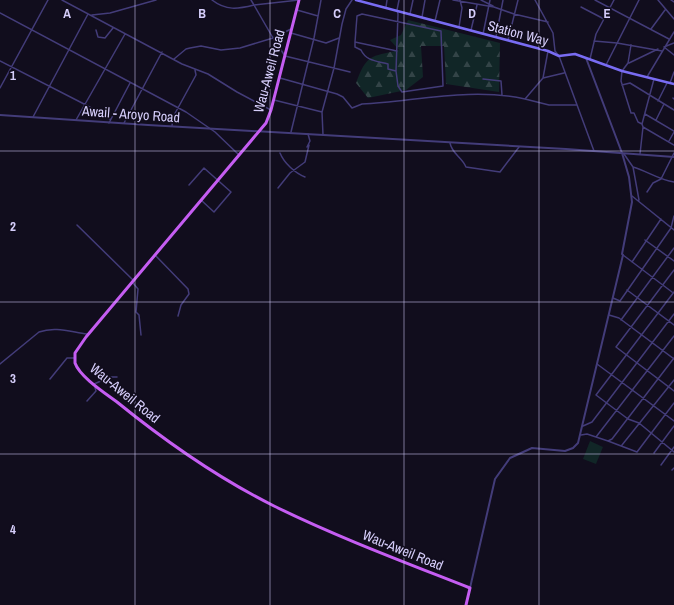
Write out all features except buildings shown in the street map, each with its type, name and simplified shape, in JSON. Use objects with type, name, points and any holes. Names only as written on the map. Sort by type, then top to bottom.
[{"type":"main road","name":"Wau-Aweil Road","points":[[299,0],[274,100],[266,123],[88,334],[78,348],[74,358],[77,368],[94,384],[167,440],[252,494],[338,535],[470,588]]},
{"type":"main road","name":"Station Way","points":[[356,0],[548,51],[559,56],[571,54],[585,57],[622,71],[674,84]]},
{"type":"main road","points":[[466,605],[470,588]]},
{"type":"street","points":[[0,88],[48,0]]},
{"type":"street","points":[[62,0],[195,70],[208,74],[271,110]]},
{"type":"street","points":[[90,15],[110,13],[156,0]]},
{"type":"street","points":[[212,0],[220,6],[238,9],[299,0]]},
{"type":"street","points":[[250,0],[285,56],[308,60],[350,72]]},
{"type":"street","points":[[291,132],[314,38],[321,0]]},
{"type":"street","points":[[323,135],[324,117],[322,112],[334,68],[346,9],[352,0]]},
{"type":"street","points":[[373,4],[374,0]]},
{"type":"street","points":[[386,7],[387,0]]},
{"type":"street","points":[[396,71],[388,69],[388,64],[368,59],[364,56],[361,50],[355,47],[357,16],[359,14],[397,21],[441,32],[442,86],[402,92],[398,86],[396,71],[397,21],[398,14],[397,10],[399,0]]},
{"type":"street","points":[[410,14],[413,0]]},
{"type":"street","points":[[422,17],[426,0]]},
{"type":"street","points":[[435,21],[440,0]]},
{"type":"street","points":[[452,0],[494,7],[514,14],[548,22]]},
{"type":"street","points":[[481,0],[489,6]]},
{"type":"street","points":[[483,34],[490,0]]},
{"type":"street","points":[[496,37],[503,0]]},
{"type":"street","points":[[508,40],[518,0]]},
{"type":"street","points":[[535,0],[553,33],[555,51],[559,56],[594,151]]},
{"type":"street","points":[[595,0],[609,9],[669,39]]},
{"type":"street","points":[[590,59],[594,41],[614,0]]},
{"type":"street","points":[[606,66],[639,0]]},
{"type":"street","points":[[658,0],[674,19]]},
{"type":"street","points":[[459,27],[462,8],[460,1]]},
{"type":"street","points":[[471,30],[477,5]]},
{"type":"street","points":[[581,7],[604,19]]},
{"type":"street","points":[[296,10],[318,16]]},
{"type":"street","points":[[651,29],[665,10]]},
{"type":"street","points":[[0,13],[178,108],[210,128],[240,155]]},
{"type":"street","points":[[33,117],[88,14]]},
{"type":"street","points":[[96,30],[98,37],[105,38],[113,28]]},
{"type":"street","points":[[174,59],[182,51],[190,48],[201,46],[220,50],[240,48],[291,31],[326,43],[339,38]]},
{"type":"street","points":[[647,77],[674,32]]},
{"type":"street","points":[[76,120],[86,105],[125,34]]},
{"type":"street","points":[[594,41],[631,45],[658,49],[662,51]]},
{"type":"street","points":[[355,42],[397,51]]},
{"type":"street","points":[[664,47],[674,43]]},
{"type":"street","points":[[631,45],[628,63],[622,71],[622,85],[631,114],[634,113],[638,122],[642,124],[643,127],[640,154]]},
{"type":"street","points":[[664,47],[674,55]]},
{"type":"street","points":[[628,63],[658,49]]},
{"type":"street","points":[[525,99],[543,78],[548,51]]},
{"type":"street","points":[[123,124],[162,52]]},
{"type":"street","points":[[470,588],[495,479],[510,458],[532,448],[570,450],[577,445],[583,426],[623,255],[632,196],[623,154],[585,57]]},
{"type":"street","points":[[0,61],[110,119]]},
{"type":"street","points":[[172,126],[173,117],[196,75],[195,70]]},
{"type":"street","points":[[658,100],[674,72]]},
{"type":"street","points":[[543,78],[565,73]]},
{"type":"street","points":[[279,78],[328,91],[343,97],[352,108],[362,104],[439,96],[502,95],[549,105],[577,105]]},
{"type":"street","points":[[483,79],[501,81],[502,95]]},
{"type":"street","points":[[642,124],[646,114],[654,79]]},
{"type":"street","points":[[108,123],[130,83]]},
{"type":"street","points":[[622,85],[630,83],[674,110]]},
{"type":"street","points":[[274,100],[322,112]]},
{"type":"street","points":[[656,120],[664,104]]},
{"type":"street","points":[[646,114],[674,131],[669,141]]},
{"type":"street","name":"Awail - Aroyo Road","points":[[0,115],[123,124],[261,130],[450,143],[520,146],[673,157]]},
{"type":"street","points":[[643,127],[674,145]]},
{"type":"street","points":[[278,188],[283,180],[306,162],[309,145],[308,134]]},
{"type":"street","points":[[450,143],[454,153],[460,157],[466,167],[500,172],[520,146]]},
{"type":"street","points":[[280,153],[282,158],[299,175],[304,177]]},
{"type":"street","points":[[647,192],[653,183],[661,179],[674,153]]},
{"type":"street","points":[[623,154],[633,167],[634,182],[638,188],[637,195],[640,201]]},
{"type":"street","points":[[633,167],[661,179],[674,182]]},
{"type":"street","points":[[189,185],[204,168],[231,192],[214,212],[201,200]]},
{"type":"street","points":[[632,196],[674,230]]},
{"type":"street","points":[[613,298],[620,301],[671,228],[674,216]]},
{"type":"street","points":[[632,262],[645,240],[661,219]]},
{"type":"street","points":[[77,225],[133,281],[138,289],[136,312],[139,315],[142,335]]},
{"type":"street","points":[[645,240],[674,262]]},
{"type":"street","points":[[621,320],[674,248]]},
{"type":"street","points":[[155,255],[188,289],[189,294],[180,305],[178,316]]},
{"type":"street","points":[[623,255],[674,293],[596,395],[628,419],[639,423],[674,452]]},
{"type":"street","points":[[674,270],[616,347],[674,391]]},
{"type":"street","points":[[627,290],[674,325]]},
{"type":"street","points":[[608,441],[612,439],[674,359],[621,320],[609,314]]},
{"type":"street","points":[[583,426],[592,422],[674,314]]},
{"type":"street","points":[[0,364],[39,332],[72,330],[88,334]]},
{"type":"street","points":[[596,437],[674,336]]},
{"type":"street","points":[[50,379],[67,358],[74,358]]},
{"type":"street","points":[[597,364],[674,421]]},
{"type":"street","points":[[87,402],[96,390],[94,384],[110,376],[117,377]]},
{"type":"street","points":[[621,446],[674,380]]},
{"type":"street","points":[[581,434],[596,437],[637,452],[674,403]]},
{"type":"street","points":[[654,453],[674,426]]},
{"type":"street","points":[[661,465],[674,447]]},
{"type":"green space","points":[[408,20],[500,43],[499,92],[446,84],[444,46],[421,46],[423,77],[406,90],[368,98],[356,83],[363,67],[371,58],[399,50],[390,40],[401,35]]},
{"type":"green space","points":[[590,441],[603,447],[596,464],[583,459]]}]
